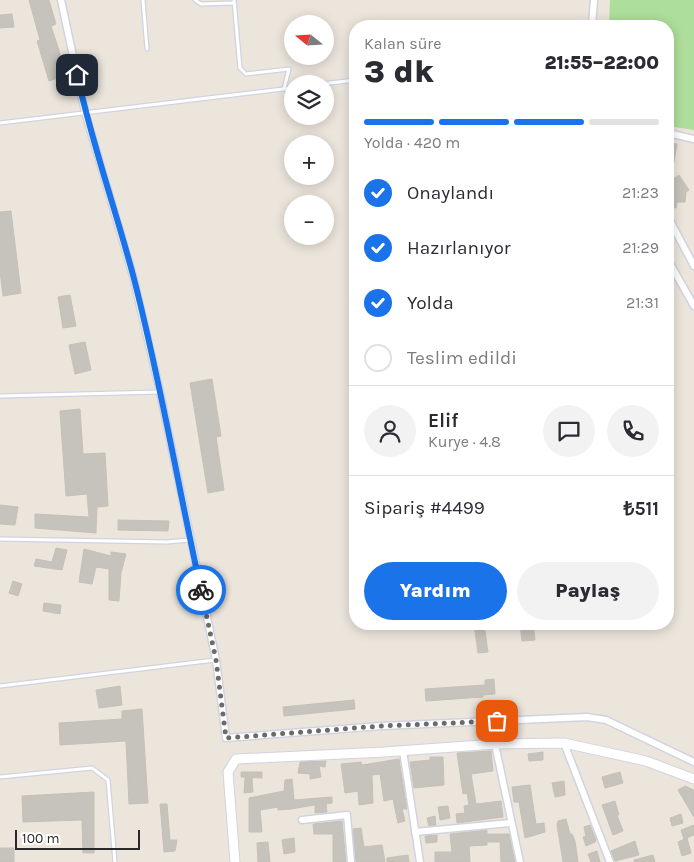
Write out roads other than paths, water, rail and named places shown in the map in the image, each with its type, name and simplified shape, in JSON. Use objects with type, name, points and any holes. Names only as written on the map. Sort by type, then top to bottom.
[{"type":"street","points":[[61,0],[85,112],[133,276],[160,392],[216,660],[226,738],[381,726],[587,717],[606,720],[694,762]]},
{"type":"street","points":[[592,20],[594,0]]},
{"type":"street","points":[[674,134],[694,139]]},
{"type":"street","points":[[674,228],[694,266]]},
{"type":"street","points":[[674,271],[694,306]]},
{"type":"street","points":[[564,743],[610,862]]},
{"type":"street","points":[[235,862],[228,772],[236,758],[402,751],[495,744],[564,743],[646,762],[694,779]]},
{"type":"street","points":[[495,744],[520,862]]},
{"type":"street","points":[[402,751],[420,862]]},
{"type":"street","points":[[302,820],[347,815],[351,862]]},
{"type":"street","points":[[415,832],[511,824]]},
{"type":"lane","points":[[143,0],[147,50]]},
{"type":"lane","points":[[195,0],[201,4],[234,2],[240,68],[246,74],[289,69],[288,75]]},
{"type":"lane","points":[[334,83],[349,81]]},
{"type":"lane","points":[[0,123],[284,89]]},
{"type":"lane","points":[[0,396],[160,392]]},
{"type":"lane","points":[[0,539],[167,542],[190,540]]},
{"type":"lane","points":[[0,686],[216,660]]},
{"type":"lane","points":[[0,777],[92,768],[108,780],[115,862]]}]
